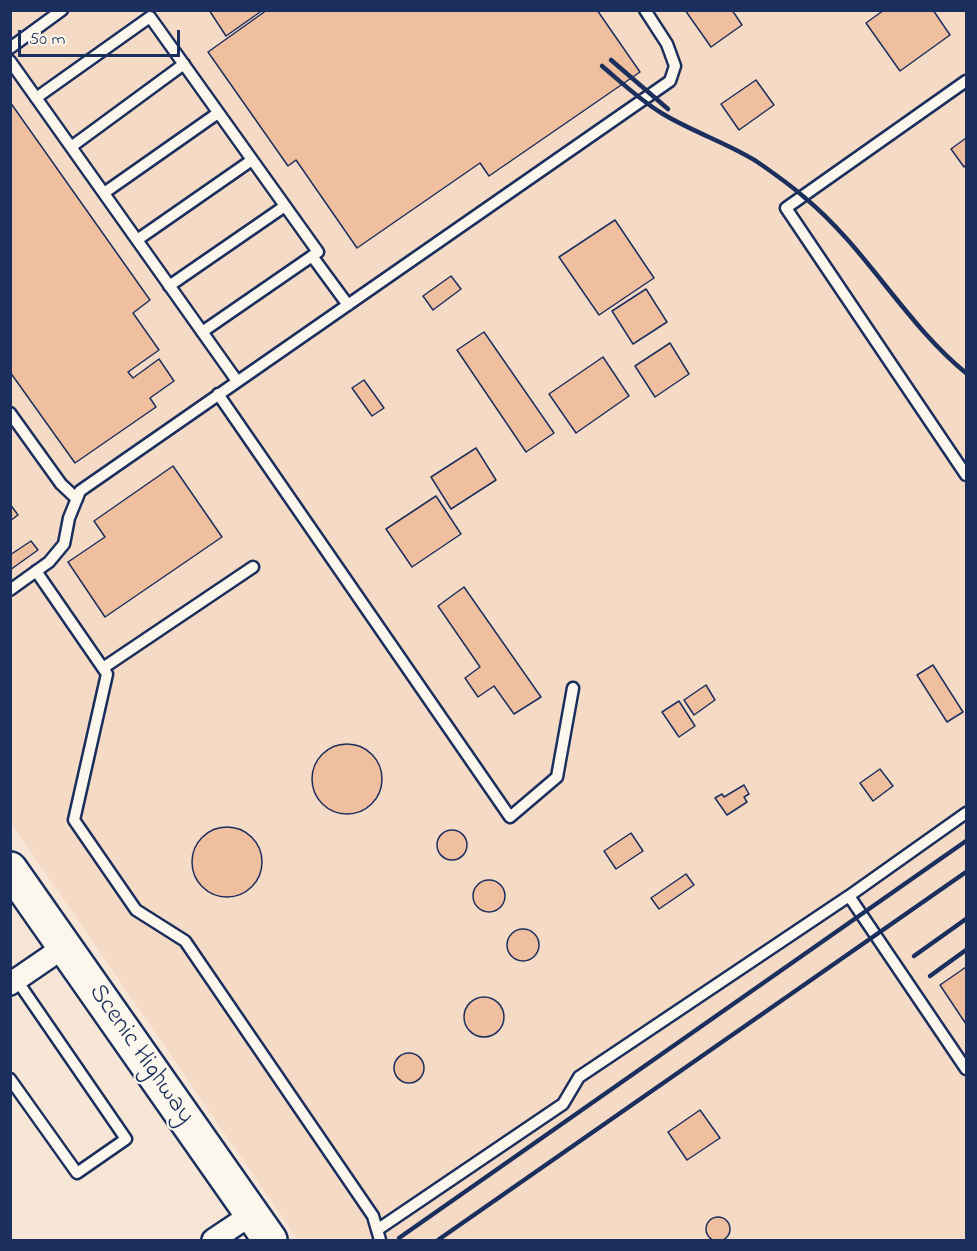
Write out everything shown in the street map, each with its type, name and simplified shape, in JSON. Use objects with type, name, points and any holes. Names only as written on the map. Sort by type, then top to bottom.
[{"type":"main road","name":"Scenic Highway","points":[[10,869],[270,1240]]},
{"type":"street","points":[[14,982],[64,946]]},
{"type":"street","points":[[213,1240],[252,1214]]},
{"type":"lane","points":[[10,48],[62,10]]},
{"type":"lane","points":[[10,590],[49,562],[64,544],[69,518],[80,491],[670,81],[675,66],[667,44],[645,10]]},
{"type":"lane","points":[[36,98],[150,17],[318,252],[202,332]]},
{"type":"lane","points":[[10,62],[237,381]]},
{"type":"lane","points":[[71,147],[184,64]]},
{"type":"lane","points":[[966,81],[786,208],[966,475]]},
{"type":"lane","points":[[104,193],[218,113]]},
{"type":"lane","points":[[137,240],[252,160]]},
{"type":"lane","points":[[170,286],[285,206]]},
{"type":"lane","points":[[312,256],[348,305]]},
{"type":"lane","points":[[218,394],[510,817],[557,777],[573,688]]},
{"type":"lane","points":[[10,413],[61,484],[77,499]]},
{"type":"lane","points":[[103,668],[253,567]]},
{"type":"lane","points":[[36,571],[108,674],[74,820],[136,910],[185,941],[374,1216],[379,1235],[563,1104],[579,1077],[849,896],[966,813]]},
{"type":"lane","points":[[849,896],[966,1069]]},
{"type":"lane","points":[[10,1079],[77,1173],[126,1139],[14,982]]},
{"type":"shaded area","points":[[10,11],[966,11],[966,1240],[298,1240],[11,823]]},
{"type":"building","points":[[209,10],[263,10],[226,36]]},
{"type":"building","points":[[267,10],[597,10],[640,72],[489,176],[480,163],[357,248],[296,160],[288,166],[208,52]]},
{"type":"building","points":[[685,10],[732,10],[742,25],[711,47]]},
{"type":"building","points":[[884,10],[933,10],[950,35],[900,71],[866,23]]},
{"type":"building","points":[[756,80],[774,105],[739,130],[721,104]]},
{"type":"building","points":[[10,102],[150,300],[133,313],[159,350],[128,372],[133,378],[159,359],[174,381],[150,398],[156,407],[75,463],[10,372]]},
{"type":"building","points":[[966,138],[966,165],[964,167],[951,149]]},
{"type":"building","points":[[615,220],[654,278],[599,315],[559,257]]},
{"type":"building","points":[[451,276],[461,289],[433,310],[423,296]]},
{"type":"building","points":[[646,289],[667,322],[633,344],[612,311]]},
{"type":"building","points":[[484,332],[554,433],[526,452],[457,350]]},
{"type":"building","points":[[670,343],[689,374],[655,397],[635,366]]},
{"type":"building","points":[[603,357],[629,396],[576,433],[549,394]]},
{"type":"building","points":[[364,380],[384,408],[372,416],[352,388]]},
{"type":"building","points":[[476,448],[496,480],[451,509],[431,477]]},
{"type":"building","points":[[173,466],[222,537],[105,617],[68,562],[105,537],[94,521]]},
{"type":"building","points":[[436,496],[461,534],[412,567],[386,529]]},
{"type":"building","points":[[10,504],[18,515],[10,521]]},
{"type":"building","points":[[31,541],[38,550],[10,570],[10,555]]},
{"type":"building","points":[[464,587],[541,697],[514,714],[494,686],[478,697],[465,678],[480,667],[438,606]]},
{"type":"building","points":[[933,665],[963,712],[947,722],[917,675]]},
{"type":"building","points":[[706,685],[715,700],[694,715],[684,700]]},
{"type":"building","points":[[679,701],[695,726],[679,737],[662,712]]},
{"type":"building","points":[[347,744],[360,747],[372,754],[379,766],[382,779],[379,792],[372,804],[360,811],[347,814],[334,811],[322,804],[315,792],[312,779],[315,766],[322,754],[334,747]]},
{"type":"building","points":[[880,769],[893,786],[873,801],[860,783]]},
{"type":"building","points":[[744,785],[749,794],[744,797],[747,802],[727,815],[715,798],[722,794],[724,797]]},
{"type":"building","points":[[227,827],[240,830],[252,837],[259,849],[262,862],[259,875],[252,887],[240,894],[227,897],[214,894],[202,887],[195,875],[192,862],[195,849],[202,837],[214,830]]},
{"type":"building","points":[[452,830],[462,835],[467,845],[462,855],[452,860],[442,855],[437,845],[442,835]]},
{"type":"building","points":[[631,833],[643,851],[616,869],[604,851]]},
{"type":"building","points":[[686,874],[694,885],[659,909],[651,898]]},
{"type":"building","points":[[489,880],[500,885],[505,896],[500,907],[489,912],[478,907],[473,896],[478,885]]},
{"type":"building","points":[[523,929],[534,934],[539,945],[534,956],[523,961],[512,956],[507,945],[512,934]]},
{"type":"building","points":[[966,967],[966,1024],[940,985]]},
{"type":"building","points":[[484,997],[498,1003],[504,1017],[498,1031],[484,1037],[470,1031],[464,1017],[470,1003]]},
{"type":"building","points":[[409,1053],[420,1057],[424,1068],[420,1079],[409,1083],[398,1079],[394,1068],[398,1057]]},
{"type":"building","points":[[700,1110],[720,1138],[687,1160],[668,1132]]},
{"type":"building","points":[[718,1217],[727,1220],[730,1229],[727,1238],[718,1241],[709,1238],[706,1229],[709,1220]]},
{"type":"railway","points":[[611,60],[668,109]]},
{"type":"railway","points":[[602,66],[655,109],[756,161],[798,192],[847,239],[923,331],[966,373]]},
{"type":"railway","points":[[399,1238],[966,841]]},
{"type":"railway","points":[[438,1240],[966,872]]},
{"type":"railway","points":[[914,956],[966,919]]},
{"type":"railway","points":[[930,976],[966,950]]}]
